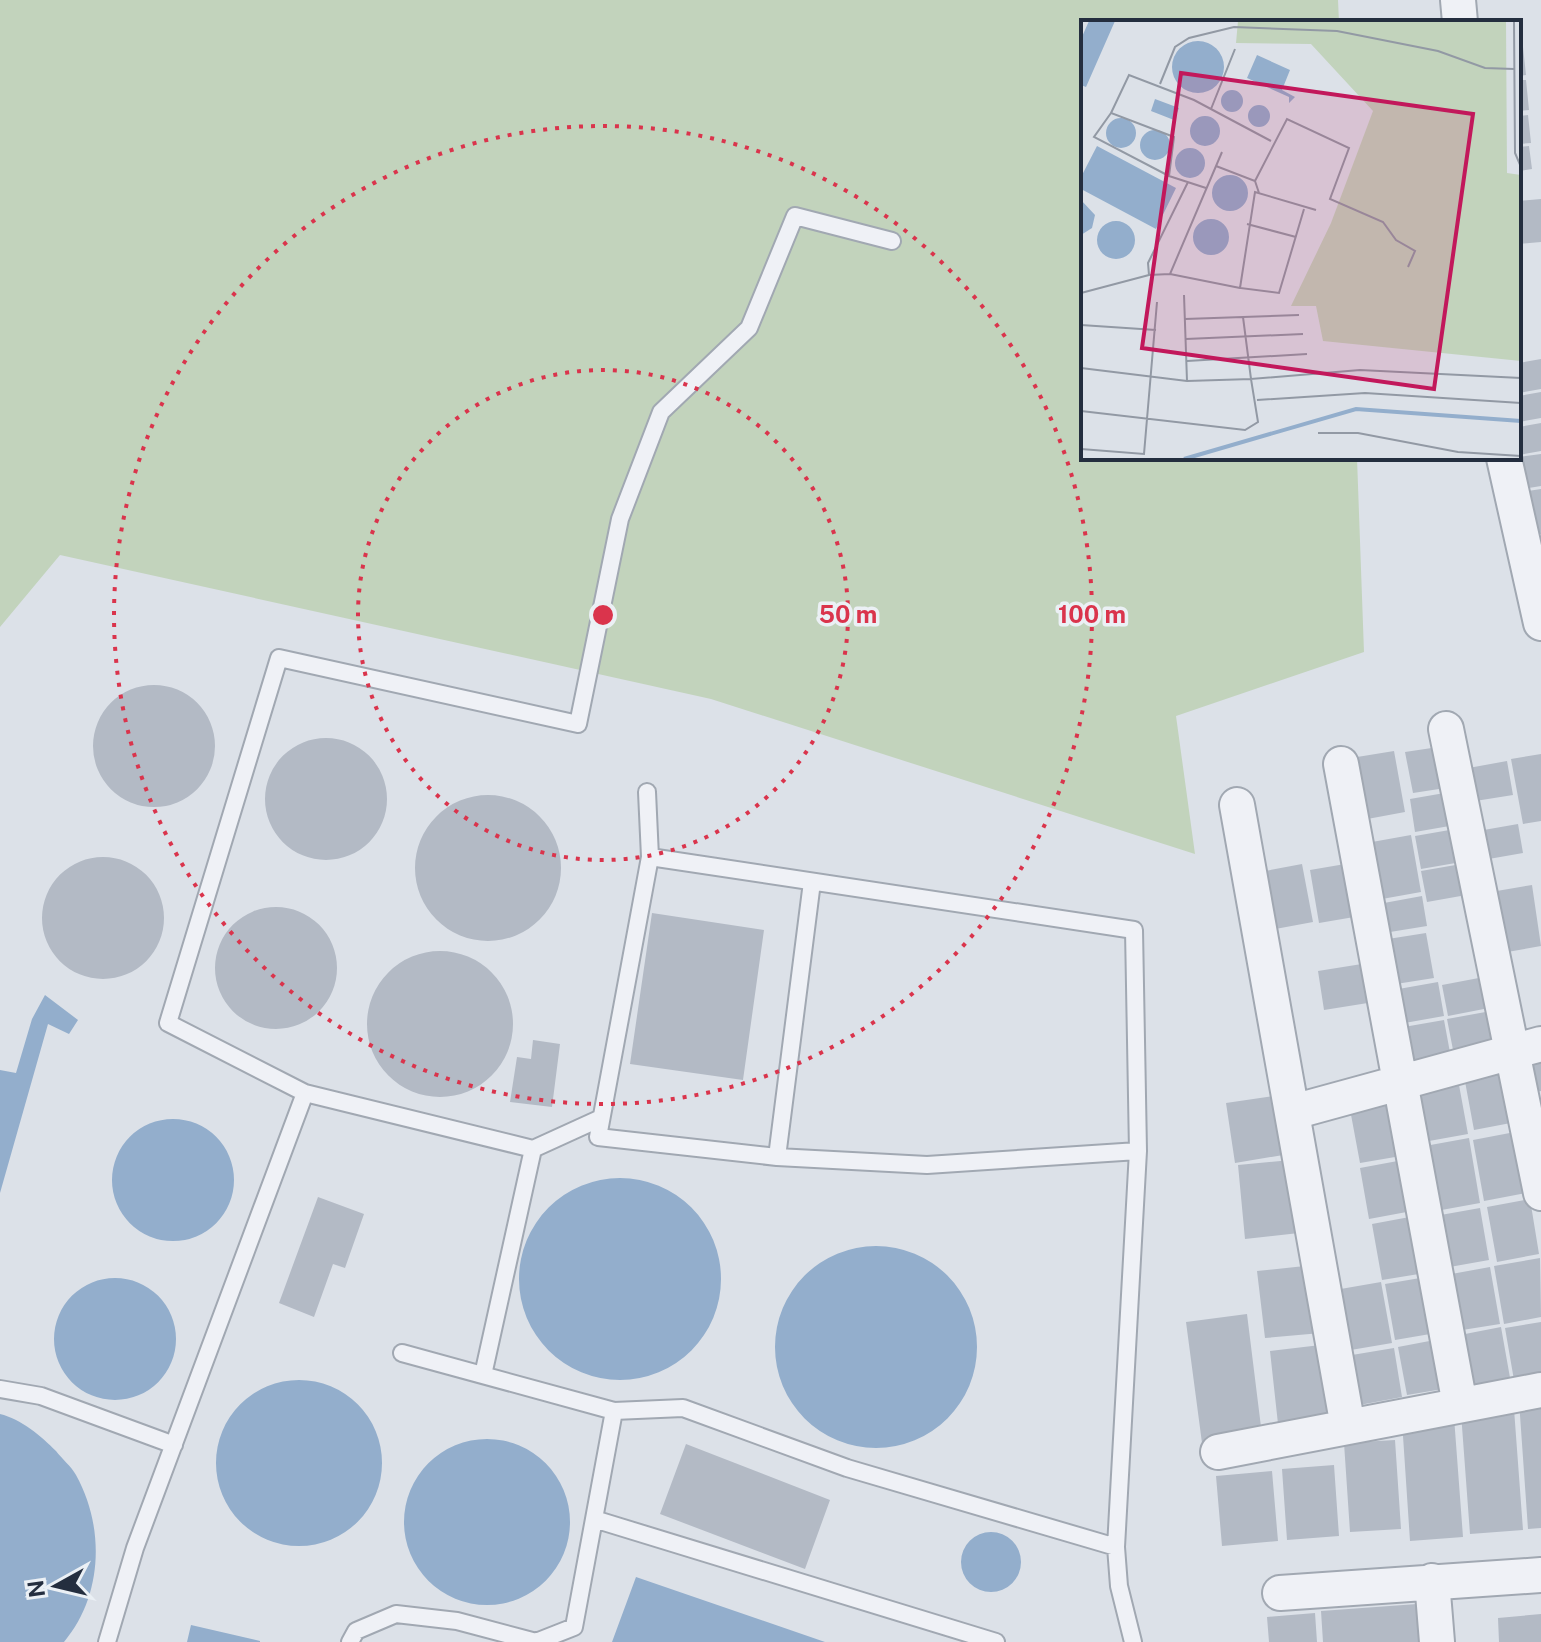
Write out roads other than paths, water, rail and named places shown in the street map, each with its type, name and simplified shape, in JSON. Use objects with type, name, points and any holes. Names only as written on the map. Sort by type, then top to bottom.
[{"type":"street","points":[[1458,0],[1460,20]]},
{"type":"street","points":[[1504,460],[1541,623]]},
{"type":"street","points":[[1446,729],[1526,1048],[1541,1193]]},
{"type":"street","points":[[1341,764],[1460,1405]]},
{"type":"street","points":[[1237,805],[1348,1427]]},
{"type":"street","points":[[1293,1112],[1526,1048]]},
{"type":"street","points":[[1218,1452],[1541,1390]]},
{"type":"street","points":[[1280,1593],[1541,1575]]},
{"type":"street","points":[[1432,1581],[1437,1642]]},
{"type":"lane","points":[[601,1118],[533,1149],[305,1093],[168,1023],[279,658],[578,724],[620,519],[661,412],[749,328],[795,216],[892,241]]},
{"type":"lane","points":[[647,792],[650,857],[598,1137],[777,1157],[927,1165],[1138,1151]]},
{"type":"lane","points":[[650,857],[1134,930],[1138,1151],[1116,1547],[1119,1586],[1133,1642]]},
{"type":"lane","points":[[777,1157],[812,882]]},
{"type":"lane","points":[[107,1642],[135,1548],[305,1093]]},
{"type":"lane","points":[[483,1375],[533,1149]]},
{"type":"lane","points":[[402,1353],[614,1411],[683,1408],[847,1468],[1116,1547]]},
{"type":"lane","points":[[0,1389],[41,1396],[174,1445]]},
{"type":"lane","points":[[350,1642],[356,1631],[396,1614],[457,1621],[536,1642],[571,1635],[614,1411]]},
{"type":"lane","points":[[594,1519],[996,1642]]},
{"type":"water","points":[[45,995],[78,1020],[69,1034],[48,1024],[0,1193],[0,1070],[16,1073],[32,1019]]},
{"type":"water","points":[[173,1119],[197,1123],[216,1137],[230,1156],[234,1180],[230,1204],[216,1223],[197,1237],[173,1241],[149,1237],[130,1223],[116,1204],[112,1180],[116,1156],[130,1137],[149,1123]]},
{"type":"water","points":[[620,1178],[659,1186],[691,1208],[713,1240],[721,1279],[713,1318],[691,1350],[659,1372],[620,1380],[581,1372],[549,1350],[527,1318],[519,1279],[527,1240],[549,1208],[581,1186]]},
{"type":"water","points":[[876,1246],[915,1254],[947,1276],[969,1308],[977,1347],[969,1386],[947,1418],[915,1440],[876,1448],[837,1440],[805,1418],[783,1386],[775,1347],[783,1308],[805,1276],[837,1254]]},
{"type":"water","points":[[115,1278],[138,1282],[158,1296],[172,1316],[176,1339],[172,1362],[158,1382],[138,1396],[115,1400],[92,1396],[72,1382],[58,1362],[54,1339],[58,1316],[72,1296],[92,1282]]},
{"type":"water","points":[[299,1380],[331,1386],[358,1404],[376,1431],[382,1463],[376,1495],[358,1522],[331,1540],[299,1546],[267,1540],[240,1522],[222,1495],[216,1463],[222,1431],[240,1404],[267,1386]]},
{"type":"water","points":[[0,1414],[30,1429],[69,1466],[76,1475],[92,1517],[96,1561],[93,1583],[77,1624],[64,1642],[0,1642]]},
{"type":"water","points":[[487,1439],[519,1445],[546,1463],[564,1490],[570,1522],[564,1554],[546,1581],[519,1599],[487,1605],[455,1599],[428,1581],[410,1554],[404,1522],[410,1490],[428,1463],[455,1445]]},
{"type":"water","points":[[991,1532],[1012,1541],[1021,1562],[1012,1583],[991,1592],[970,1583],[961,1562],[970,1541]]},
{"type":"water","points":[[636,1577],[825,1642],[612,1642]]},
{"type":"water","points":[[191,1625],[260,1641],[260,1642],[187,1642]]}]
